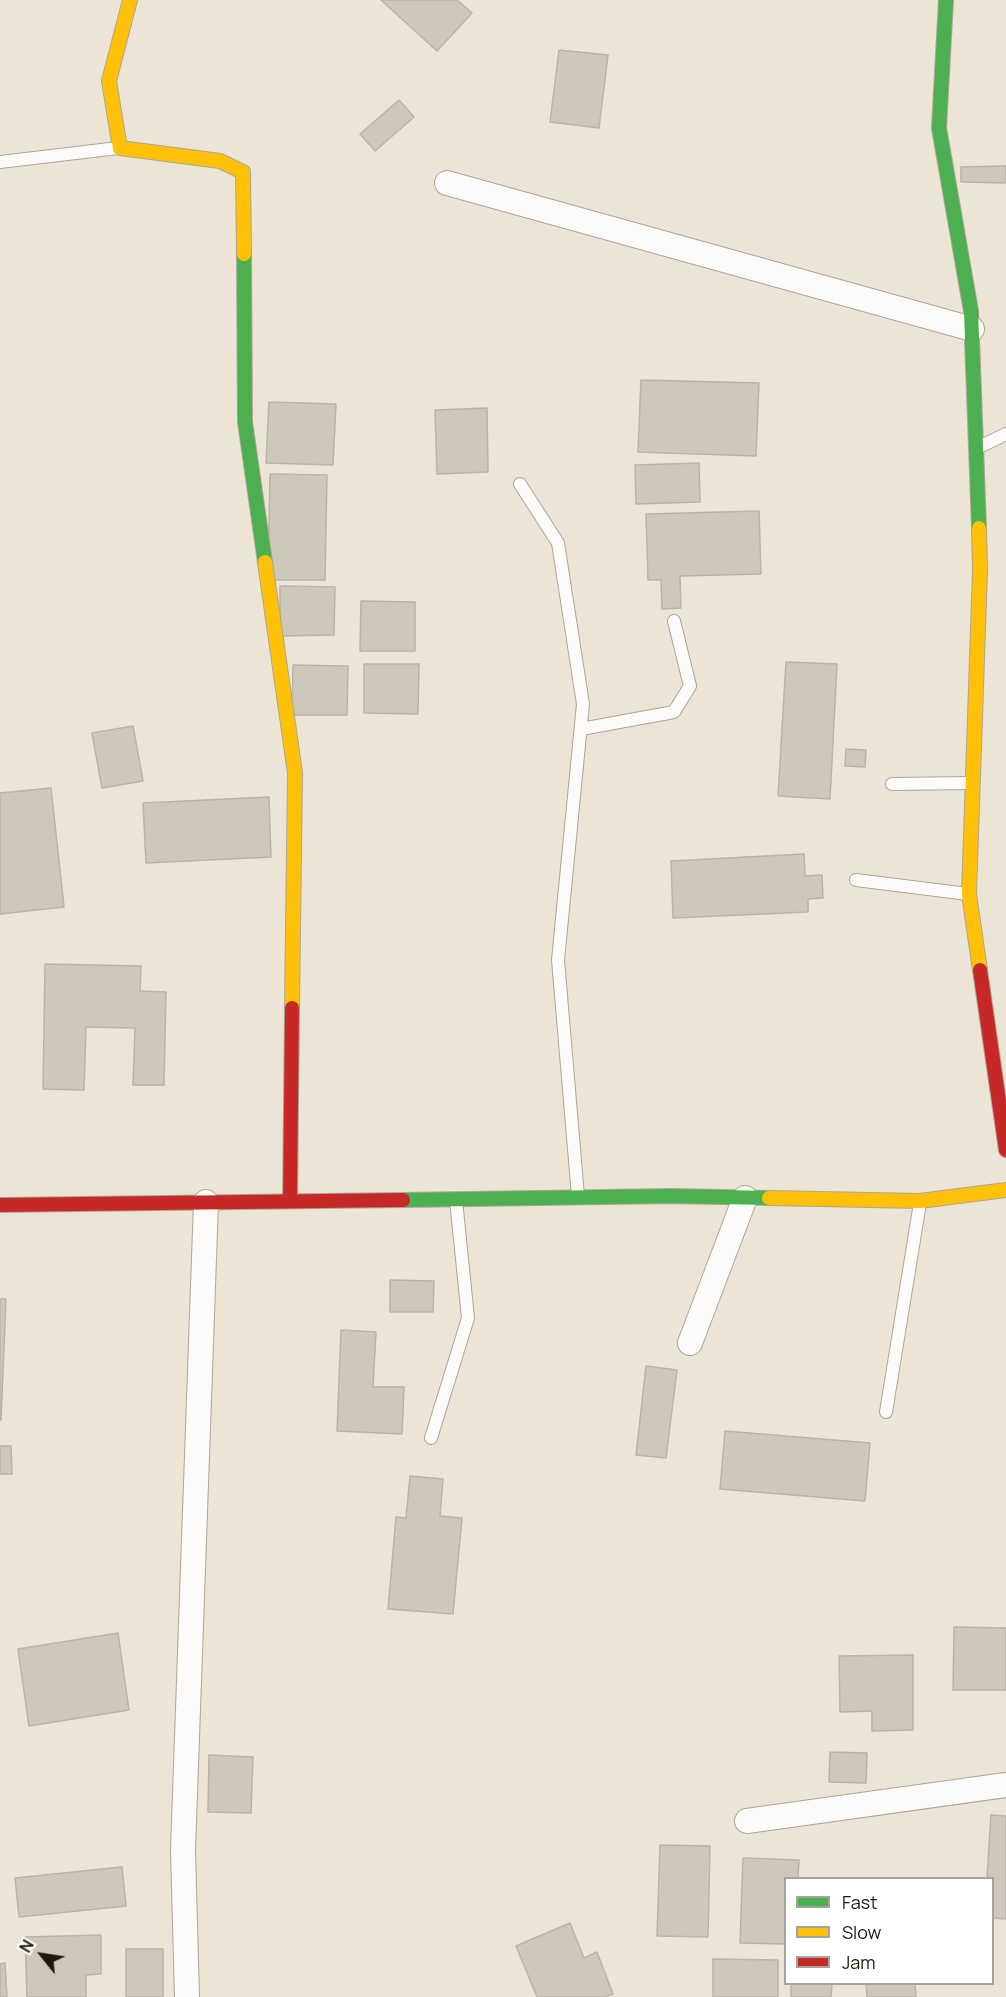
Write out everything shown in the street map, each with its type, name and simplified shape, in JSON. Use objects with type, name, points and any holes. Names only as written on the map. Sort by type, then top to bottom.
[{"type":"street","points":[[130,0],[109,81],[120,147],[220,161],[243,172],[245,422],[295,773],[290,1202]]},
{"type":"street","points":[[946,0],[939,128],[971,311],[980,570],[969,894],[1006,1150]]},
{"type":"street","points":[[447,183],[972,329]]},
{"type":"street","points":[[0,1205],[578,1197],[920,1202],[1006,1190]]},
{"type":"street","points":[[690,1343],[745,1198]]},
{"type":"street","points":[[187,1997],[183,1850],[206,1202]]},
{"type":"street","points":[[747,1821],[1006,1785]]},
{"type":"lane","points":[[0,162],[120,147]]},
{"type":"lane","points":[[976,448],[1006,434]]},
{"type":"lane","points":[[520,484],[558,543],[583,704],[558,960],[578,1197]]},
{"type":"lane","points":[[581,729],[674,712],[690,686],[674,621]]},
{"type":"lane","points":[[892,783],[973,783]]},
{"type":"lane","points":[[856,880],[969,894]]},
{"type":"lane","points":[[431,1438],[468,1318],[456,1199]]},
{"type":"lane","points":[[886,1412],[920,1202]]},
{"type":"building","points":[[381,0],[457,0],[472,13],[437,51]]},
{"type":"building","points":[[559,50],[608,55],[599,128],[550,122]]},
{"type":"building","points":[[399,100],[414,117],[375,151],[360,134]]},
{"type":"building","points":[[1006,166],[1006,183],[961,182],[961,167]]},
{"type":"building","points":[[641,380],[759,383],[756,456],[638,452]]},
{"type":"building","points":[[269,402],[336,404],[333,465],[266,463]]},
{"type":"building","points":[[487,408],[488,472],[437,474],[435,410]]},
{"type":"building","points":[[699,463],[700,502],[636,504],[635,465]]},
{"type":"building","points":[[270,474],[327,475],[325,580],[268,580]]},
{"type":"building","points":[[759,511],[761,574],[680,576],[681,608],[662,609],[661,580],[648,580],[646,514]]},
{"type":"building","points":[[280,586],[335,587],[334,635],[280,636]]},
{"type":"building","points":[[361,601],[415,602],[415,651],[360,651]]},
{"type":"building","points":[[786,662],[837,664],[830,799],[778,796]]},
{"type":"building","points":[[364,664],[419,664],[418,714],[364,713]]},
{"type":"building","points":[[293,665],[348,666],[347,715],[292,715]]},
{"type":"building","points":[[133,726],[143,781],[102,788],[92,733]]},
{"type":"building","points":[[846,749],[866,750],[865,767],[845,766]]},
{"type":"building","points":[[51,788],[64,907],[0,914],[0,793]]},
{"type":"building","points":[[269,797],[271,857],[146,863],[143,803]]},
{"type":"building","points":[[804,854],[805,876],[822,875],[823,898],[808,899],[808,912],[673,918],[671,861]]},
{"type":"building","points":[[45,964],[141,966],[140,991],[166,992],[164,1085],[133,1085],[135,1028],[86,1027],[84,1090],[43,1089]]},
{"type":"building","points":[[390,1280],[434,1281],[433,1312],[390,1312]]},
{"type":"building","points":[[0,1299],[6,1299],[1,1420],[0,1420]]},
{"type":"building","points":[[341,1330],[376,1332],[373,1387],[404,1387],[402,1434],[337,1431]]},
{"type":"building","points":[[646,1366],[677,1370],[666,1458],[636,1455]]},
{"type":"building","points":[[725,1431],[870,1443],[865,1501],[720,1489]]},
{"type":"building","points":[[0,1446],[11,1446],[12,1474],[0,1474]]},
{"type":"building","points":[[410,1476],[443,1479],[440,1516],[462,1518],[453,1614],[388,1609],[396,1517],[406,1518]]},
{"type":"building","points":[[954,1627],[1006,1628],[1006,1690],[953,1690]]},
{"type":"building","points":[[118,1633],[129,1710],[29,1726],[18,1649]]},
{"type":"building","points":[[913,1655],[913,1730],[872,1731],[872,1711],[840,1712],[839,1656]]},
{"type":"building","points":[[830,1752],[867,1753],[866,1783],[829,1782]]},
{"type":"building","points":[[209,1755],[253,1757],[251,1813],[208,1812]]},
{"type":"building","points":[[991,1815],[1006,1816],[1006,1919],[994,1918],[994,1877],[987,1877]]},
{"type":"building","points":[[660,1845],[710,1846],[708,1937],[657,1936]]},
{"type":"building","points":[[743,1858],[799,1860],[798,1877],[784,1877],[784,1944],[740,1943]]},
{"type":"building","points":[[122,1867],[126,1906],[19,1917],[15,1878]]},
{"type":"building","points":[[570,1923],[584,1958],[597,1952],[613,1994],[605,1997],[537,1997],[516,1946]]},
{"type":"building","points":[[101,1935],[101,1974],[86,1975],[86,1997],[27,1997],[25,1937]]},
{"type":"building","points":[[126,1949],[163,1949],[163,1997],[126,1997]]},
{"type":"building","points":[[713,1959],[778,1960],[778,1997],[713,1997]]},
{"type":"building","points":[[5,1963],[7,1997],[0,1997],[0,1964]]},
{"type":"building","points":[[791,1985],[832,1985],[831,1997],[791,1997]]},
{"type":"building","points":[[866,1985],[915,1985],[916,1997],[867,1997]]},
{"type":"traffic: fast","points":[[946,0],[939,128],[971,311],[979,528]]},
{"type":"traffic: fast","points":[[244,254],[245,422],[265,562]]},
{"type":"traffic: fast","points":[[403,1200],[672,1196],[769,1198]]},
{"type":"traffic: slow","points":[[130,0],[109,81],[120,148],[220,161],[243,172],[244,254]]},
{"type":"traffic: slow","points":[[979,528],[980,570],[969,894],[980,970]]},
{"type":"traffic: slow","points":[[265,562],[295,773],[292,1008]]},
{"type":"traffic: slow","points":[[769,1198],[920,1201],[1006,1190]]},
{"type":"traffic: jam","points":[[980,970],[1006,1150]]},
{"type":"traffic: jam","points":[[290,1201],[292,1008]]},
{"type":"traffic: jam","points":[[0,1205],[403,1200]]}]
